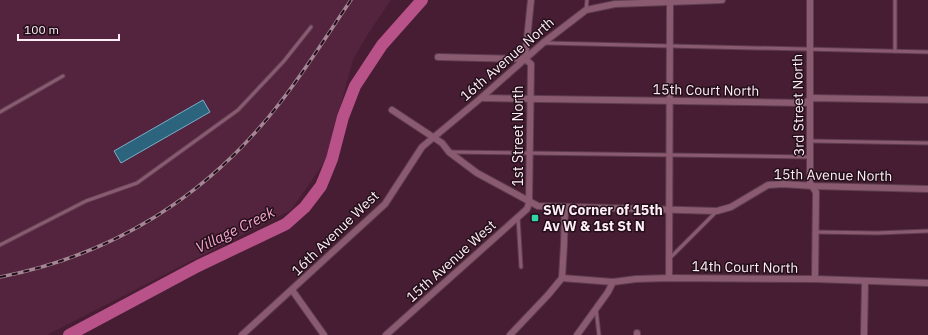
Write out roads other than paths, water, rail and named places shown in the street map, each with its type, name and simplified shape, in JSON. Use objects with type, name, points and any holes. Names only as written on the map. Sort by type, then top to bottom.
[{"type":"street","name":"1st Street North","points":[[529,203],[531,98],[530,64],[525,59],[532,0]]},
{"type":"street","name":"16th Avenue North","points":[[432,138],[481,98],[543,42],[586,10],[616,4],[722,0]]},
{"type":"street","name":"3rd Street North","points":[[810,0],[810,183],[816,192],[815,279]]},
{"type":"street","points":[[669,278],[670,1]]},
{"type":"street","points":[[438,57],[525,59]]},
{"type":"street","name":"15th Court North","points":[[481,98],[805,103],[812,98],[928,100]]},
{"type":"street","name":"15th Avenue North","points":[[392,110],[432,138],[442,143],[448,152],[476,173],[529,203],[538,206],[670,211],[717,211],[731,207],[768,185],[783,184],[928,189]]},
{"type":"street","name":"16th Avenue West","points":[[242,335],[385,204],[422,147],[432,138]]},
{"type":"street","name":"15th Avenue West","points":[[386,335],[527,209],[529,203]]},
{"type":"street","points":[[510,335],[562,278],[565,208]]},
{"type":"street","name":"14th Court North","points":[[562,278],[613,282],[636,279],[669,278],[815,279],[928,283]]},
{"type":"street","points":[[864,335],[865,281]]},
{"type":"street","points":[[577,335],[608,292],[613,282]]},
{"type":"street","points":[[292,290],[324,335]]},
{"type":"lane","points":[[586,0],[586,10]]},
{"type":"lane","points":[[895,0],[895,51]]},
{"type":"lane","points":[[0,245],[86,200],[137,182],[238,110],[284,61],[312,27]]},
{"type":"lane","points":[[543,42],[928,52]]},
{"type":"lane","points":[[0,112],[63,76]]},
{"type":"lane","points":[[811,142],[928,143]]},
{"type":"lane","points":[[448,152],[810,157]]},
{"type":"lane","points":[[669,260],[717,211]]},
{"type":"lane","points":[[518,217],[521,267]]},
{"type":"lane","points":[[815,232],[876,233],[928,231]]},
{"type":"lane","points":[[596,309],[599,335]]},
{"type":"waterway","name":"Village Creek","points":[[69,335],[198,266],[286,224],[305,207],[321,186],[332,159],[343,117],[355,86],[382,45],[422,0]]},
{"type":"railway","points":[[0,277],[42,267],[81,254],[119,237],[155,217],[189,193],[221,167],[251,137],[279,104],[307,66],[351,0]]},
{"type":"place","name":"SW Corner of 15th Av W & 1st St N","points":[[535,218]]}]
